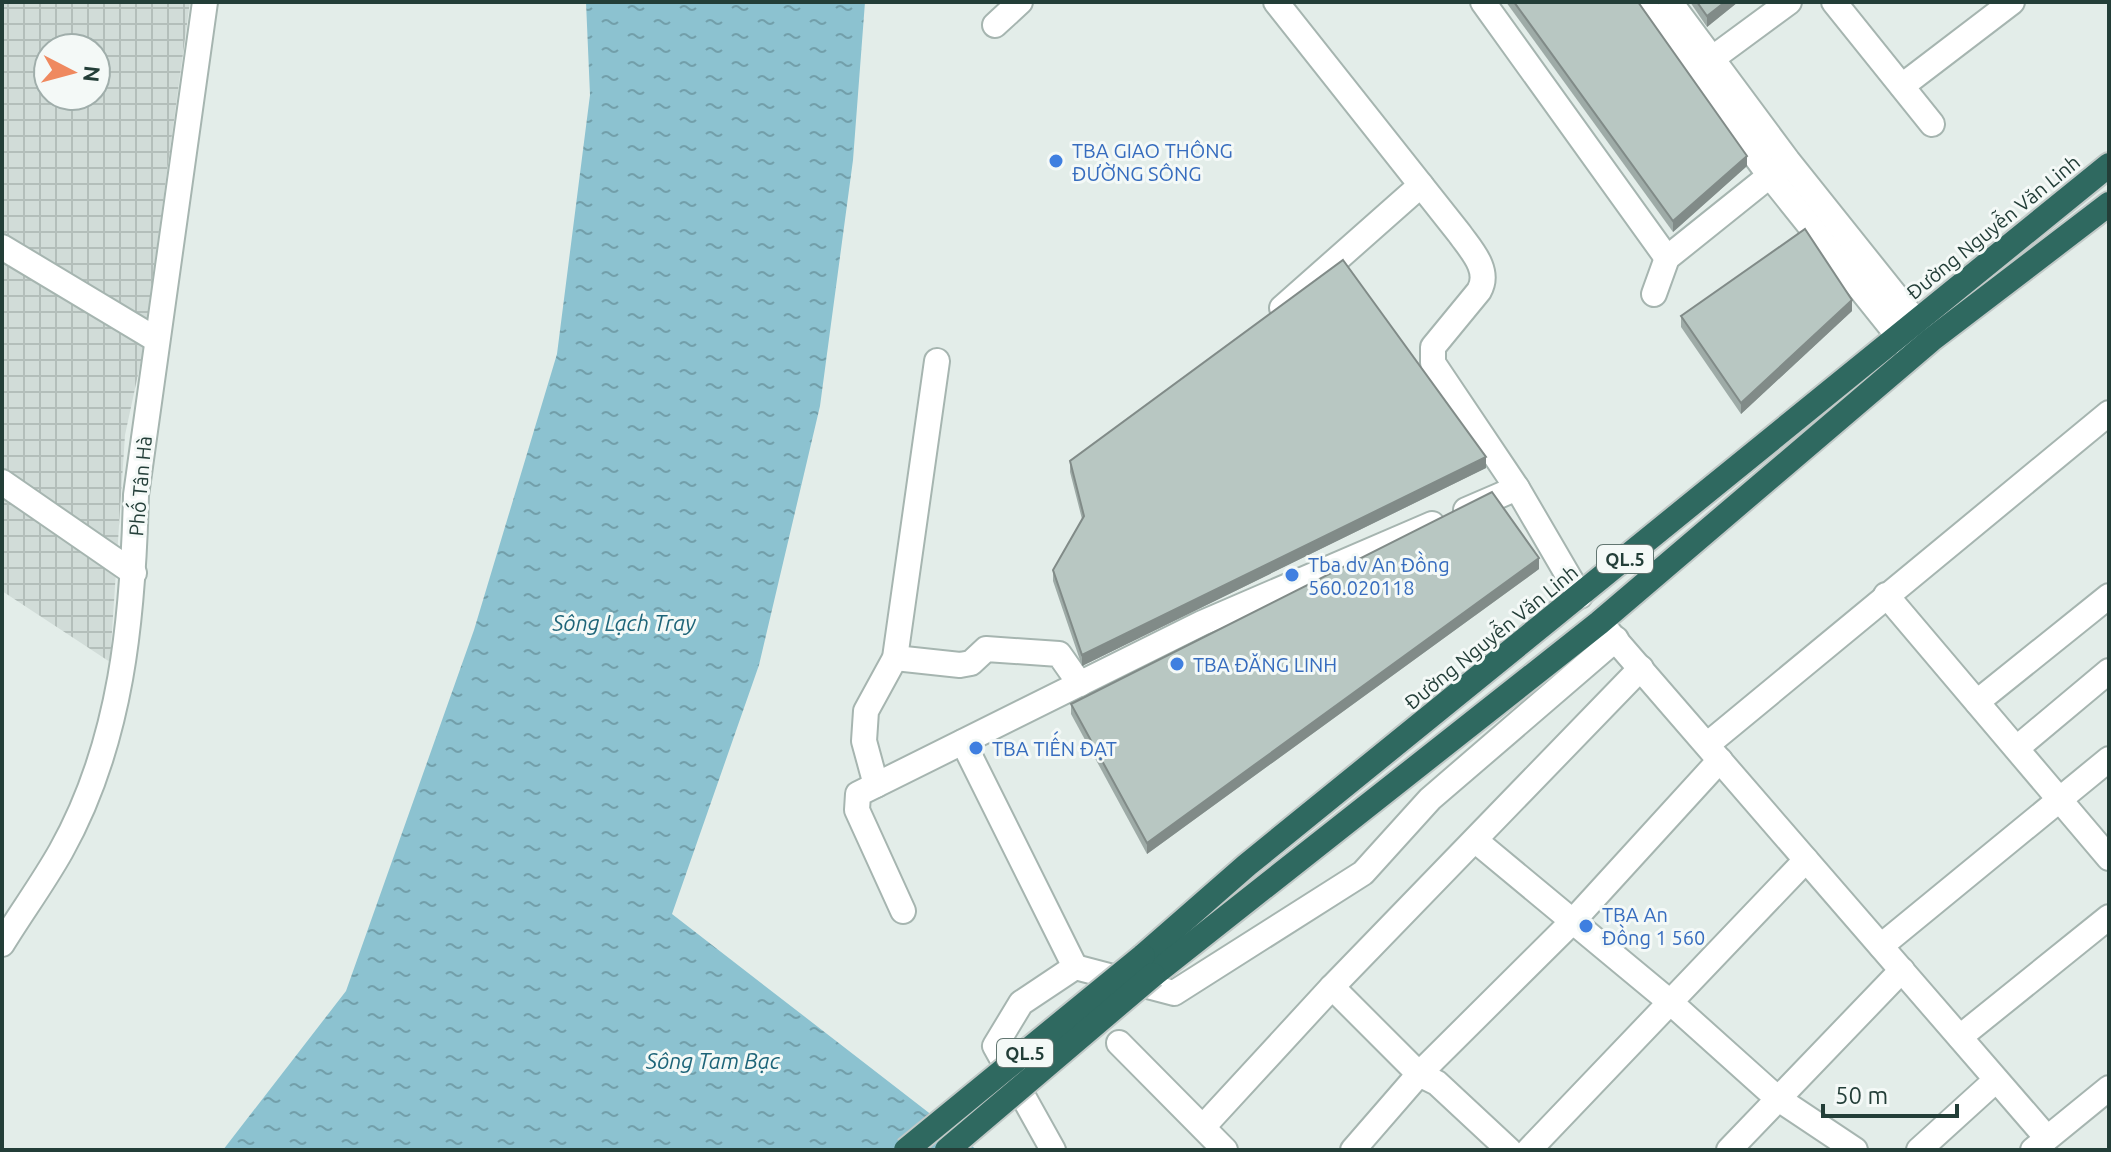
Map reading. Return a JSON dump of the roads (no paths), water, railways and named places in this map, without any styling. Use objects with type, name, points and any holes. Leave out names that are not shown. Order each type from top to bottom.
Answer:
[{"type":"highway","name":"Đường Nguyễn Văn Linh","points":[[947,1150],[1148,966],[1247,865],[2109,165]]},
{"type":"highway","name":"Đường Nguyễn Văn Linh","points":[[906,1150],[1148,966],[1607,631],[1922,348],[2106,213]]},
{"type":"street","name":"Phố Tân Hà","points":[[2,944],[61,851],[85,801],[125,663],[134,573],[136,495],[205,2]]},
{"type":"street","points":[[995,25],[1020,2]]},
{"type":"street","points":[[1276,2],[1476,256],[1483,274],[1479,291],[1433,347],[1433,363],[1517,488],[1580,596]]},
{"type":"street","points":[[1483,2],[1667,258]]},
{"type":"street","points":[[1642,2],[1702,66],[1922,348]]},
{"type":"street","points":[[1670,2],[1702,66]]},
{"type":"street","points":[[1702,66],[1789,2]]},
{"type":"street","points":[[1834,2],[1932,124]]},
{"type":"street","points":[[1902,86],[2012,2]]},
{"type":"street","points":[[1654,294],[1667,258],[1779,168]]},
{"type":"street","points":[[1265,323],[1421,185]]},
{"type":"street","points":[[2,247],[157,340]]},
{"type":"street","points":[[876,785],[864,741],[866,711],[895,658],[937,361]]},
{"type":"street","points":[[1353,1150],[1419,1074],[1572,922],[1714,752],[1886,595],[2108,416]]},
{"type":"street","points":[[2,482],[134,573]]},
{"type":"street","points":[[903,911],[857,810],[858,794],[1202,623],[1517,488]]},
{"type":"street","points":[[1886,595],[2109,858]]},
{"type":"street","points":[[1977,702],[2109,596]]},
{"type":"street","points":[[1053,1150],[995,1046],[1021,1003],[1075,967],[1174,993],[1363,873],[1430,799],[1607,631],[1960,1037],[1996,1080],[2040,1144],[2109,1088]]},
{"type":"street","points":[[895,658],[960,665],[971,663],[986,649],[1059,654],[1080,684]]},
{"type":"street","points":[[1203,1127],[1332,987],[1641,668]]},
{"type":"street","points":[[2017,748],[2109,671]]},
{"type":"street","points":[[963,742],[1075,967]]},
{"type":"street","points":[[1881,946],[2109,759]]},
{"type":"street","points":[[1476,841],[1670,1002],[1777,1098],[1855,1150]]},
{"type":"street","points":[[1529,1150],[1806,860]]},
{"type":"street","points":[[1960,1037],[2109,917]]},
{"type":"street","points":[[1729,1150],[1902,970]]},
{"type":"street","points":[[1332,987],[1419,1074],[1437,1083],[1509,1150]]},
{"type":"street","points":[[1119,1043],[1225,1150]]},
{"type":"street","points":[[1919,1150],[1996,1080]]},
{"type":"water","name":"Sông Lạch Tray","points":[[586,2],[865,2],[853,160],[820,406],[759,665],[672,914],[977,1150],[223,1150],[346,991],[474,630],[557,354],[590,95]]},
{"type":"place","name":"TBA GIAO THÔNG ĐƯỜNG SÔNG","points":[[1056,161]]},
{"type":"place","name":"Tba dv An Đồng 560.020118","points":[[1292,575]]},
{"type":"place","name":"TBA ĐĂNG LINH","points":[[1177,664]]},
{"type":"place","name":"TBA TIẾN ĐẠT","points":[[976,748]]},
{"type":"place","name":"TBA An Đồng 1 560","points":[[1586,926]]},
{"type":"water label","name":"Sông Tam Bạc","points":[[713,1060]]}]
